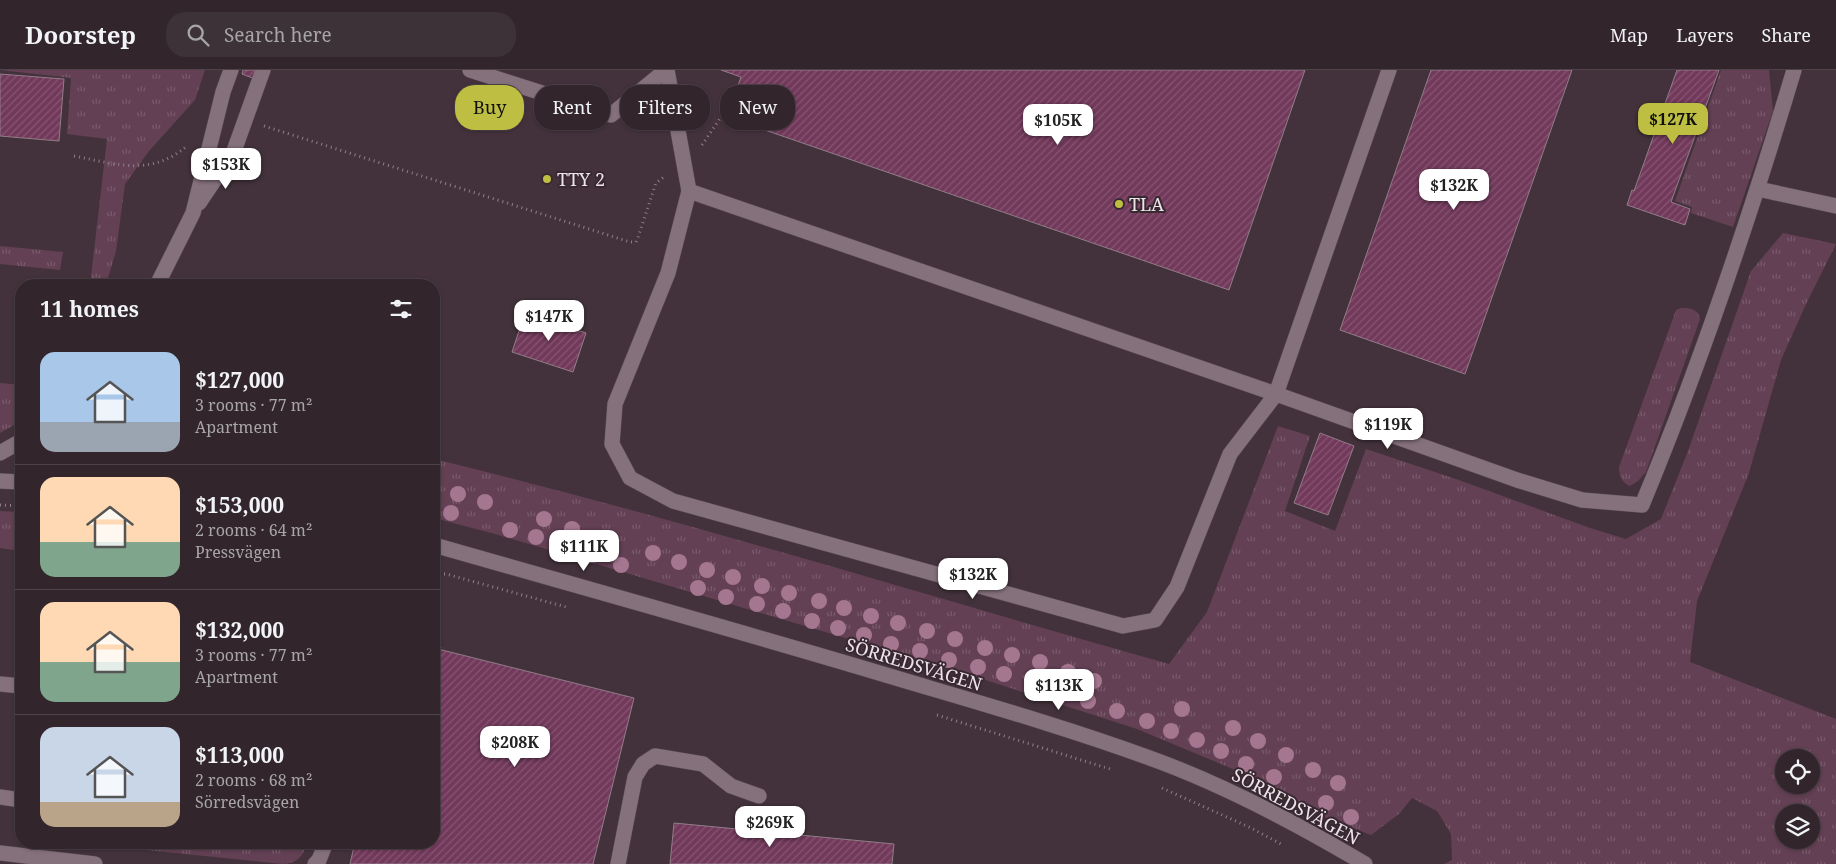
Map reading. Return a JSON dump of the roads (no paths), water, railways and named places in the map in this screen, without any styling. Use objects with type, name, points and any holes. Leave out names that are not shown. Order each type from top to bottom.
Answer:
[{"type":"street","points":[[193,213],[223,92],[231,70]]},
{"type":"street","points":[[159,279],[193,213],[234,151],[263,70]]},
{"type":"street","points":[[470,70],[611,115],[667,70],[689,191],[668,274],[615,404],[612,444],[630,478],[673,501],[1123,626],[1155,620],[1177,587],[1230,454],[1276,394],[1389,70]]},
{"type":"street","points":[[689,191],[1276,394],[1517,480],[1582,500],[1642,505],[1670,439],[1758,189],[1794,70]]},
{"type":"street","points":[[1758,189],[1836,206]]},
{"type":"street","points":[[0,453],[15,444]]},
{"type":"street","points":[[0,481],[15,482]]},
{"type":"street","name":"SÖRREDSVÄGEN","points":[[440,547],[820,655],[1053,725],[1149,757],[1234,794],[1365,864]]},
{"type":"street","points":[[0,684],[15,685]]},
{"type":"street","points":[[618,864],[635,777],[643,764],[655,756],[703,764],[731,786],[759,796]]},
{"type":"street","points":[[0,797],[15,799]]},
{"type":"street","points":[[315,864],[319,860],[323,849]]},
{"type":"street","points":[[0,854],[95,864]]},
{"type":"place","name":"TTY 2","points":[[547,179]]},
{"type":"place","name":"TLA","points":[[1119,204]]}]
